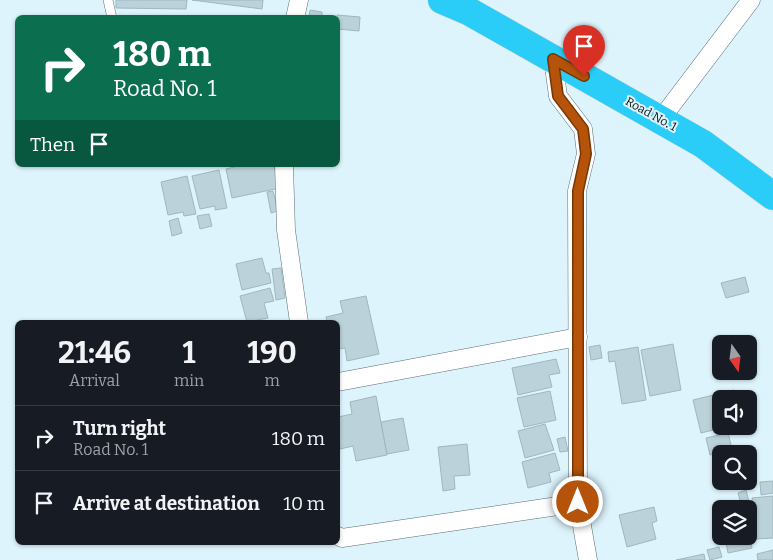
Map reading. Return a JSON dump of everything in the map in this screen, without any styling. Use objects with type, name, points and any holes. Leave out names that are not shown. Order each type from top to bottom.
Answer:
[{"type":"highway","name":"Road No. 1","points":[[448,1],[703,144],[773,196]]},
{"type":"street","points":[[296,15],[299,0]]},
{"type":"street","points":[[661,120],[751,0]]},
{"type":"street","points":[[553,59],[558,96],[583,129],[586,154],[578,191],[578,502],[588,560]]},
{"type":"street","points":[[284,167],[286,230],[299,320]]},
{"type":"street","points":[[340,382],[578,337]]},
{"type":"street","points":[[340,537],[578,502]]},
{"type":"lane","points":[[108,0],[111,15]]},
{"type":"building","points":[[116,0],[187,0],[186,9],[116,8]]},
{"type":"building","points":[[192,0],[263,0],[262,9]]},
{"type":"building","points":[[310,10],[322,12],[322,15],[309,15]]},
{"type":"building","points":[[340,15],[360,17],[359,31],[340,29]]},
{"type":"building","points":[[234,167],[275,167],[280,188],[232,198],[226,169]]},
{"type":"building","points":[[219,170],[227,208],[215,210],[215,206],[200,209],[192,176]]},
{"type":"building","points":[[187,176],[196,214],[184,216],[183,212],[168,215],[161,182]]},
{"type":"building","points":[[273,191],[278,211],[271,213],[267,192]]},
{"type":"building","points":[[209,214],[212,226],[200,229],[197,216]]},
{"type":"building","points":[[178,218],[182,233],[172,236],[169,221]]},
{"type":"building","points":[[262,258],[266,273],[269,273],[271,283],[242,290],[236,264]]},
{"type":"building","points":[[281,268],[285,298],[276,300],[272,269]]},
{"type":"building","points":[[745,277],[749,292],[726,298],[721,283]]},
{"type":"building","points":[[270,288],[274,301],[264,303],[268,318],[246,320],[240,296]]},
{"type":"building","points":[[366,296],[379,354],[347,361],[345,348],[340,349],[340,320],[327,320],[326,317],[343,313],[340,301]]},
{"type":"building","points":[[673,344],[681,390],[650,396],[641,350]]},
{"type":"building","points":[[600,345],[602,358],[591,360],[589,347]]},
{"type":"building","points":[[638,347],[646,400],[622,404],[615,361],[609,362],[608,352]]},
{"type":"building","points":[[556,359],[560,373],[549,375],[552,387],[518,395],[512,368]]},
{"type":"building","points":[[550,391],[556,420],[524,427],[517,398]]},
{"type":"building","points":[[712,395],[712,430],[701,433],[693,400]]},
{"type":"building","points":[[376,396],[387,455],[356,461],[353,446],[340,449],[340,417],[352,414],[350,402]]},
{"type":"building","points":[[403,418],[409,450],[387,454],[381,422]]},
{"type":"building","points":[[545,424],[554,450],[525,458],[518,431]]},
{"type":"building","points":[[728,435],[731,445],[712,445],[712,454],[710,455],[706,438]]},
{"type":"building","points":[[565,437],[568,451],[560,452],[557,439]]},
{"type":"building","points":[[467,444],[470,475],[454,476],[455,489],[443,491],[438,447]]},
{"type":"building","points":[[555,453],[560,470],[549,473],[551,482],[528,488],[522,462]]},
{"type":"building","points":[[773,481],[773,493],[761,495],[760,482]]},
{"type":"building","points":[[746,490],[748,500],[740,500],[738,493]]},
{"type":"building","points":[[773,496],[773,538],[757,539],[757,500],[752,500],[752,498]]},
{"type":"building","points":[[654,507],[657,521],[652,523],[656,539],[627,547],[619,515]]},
{"type":"building","points":[[726,545],[751,545],[752,548],[728,553]]},
{"type":"building","points":[[719,547],[722,557],[710,560],[707,550]]},
{"type":"building","points":[[773,550],[773,560],[758,560],[757,554]]},
{"type":"building","points":[[704,554],[705,560],[676,560]]},
{"type":"route","points":[[578,502],[578,191],[586,154],[583,129],[558,96],[553,59],[584,76]]}]
